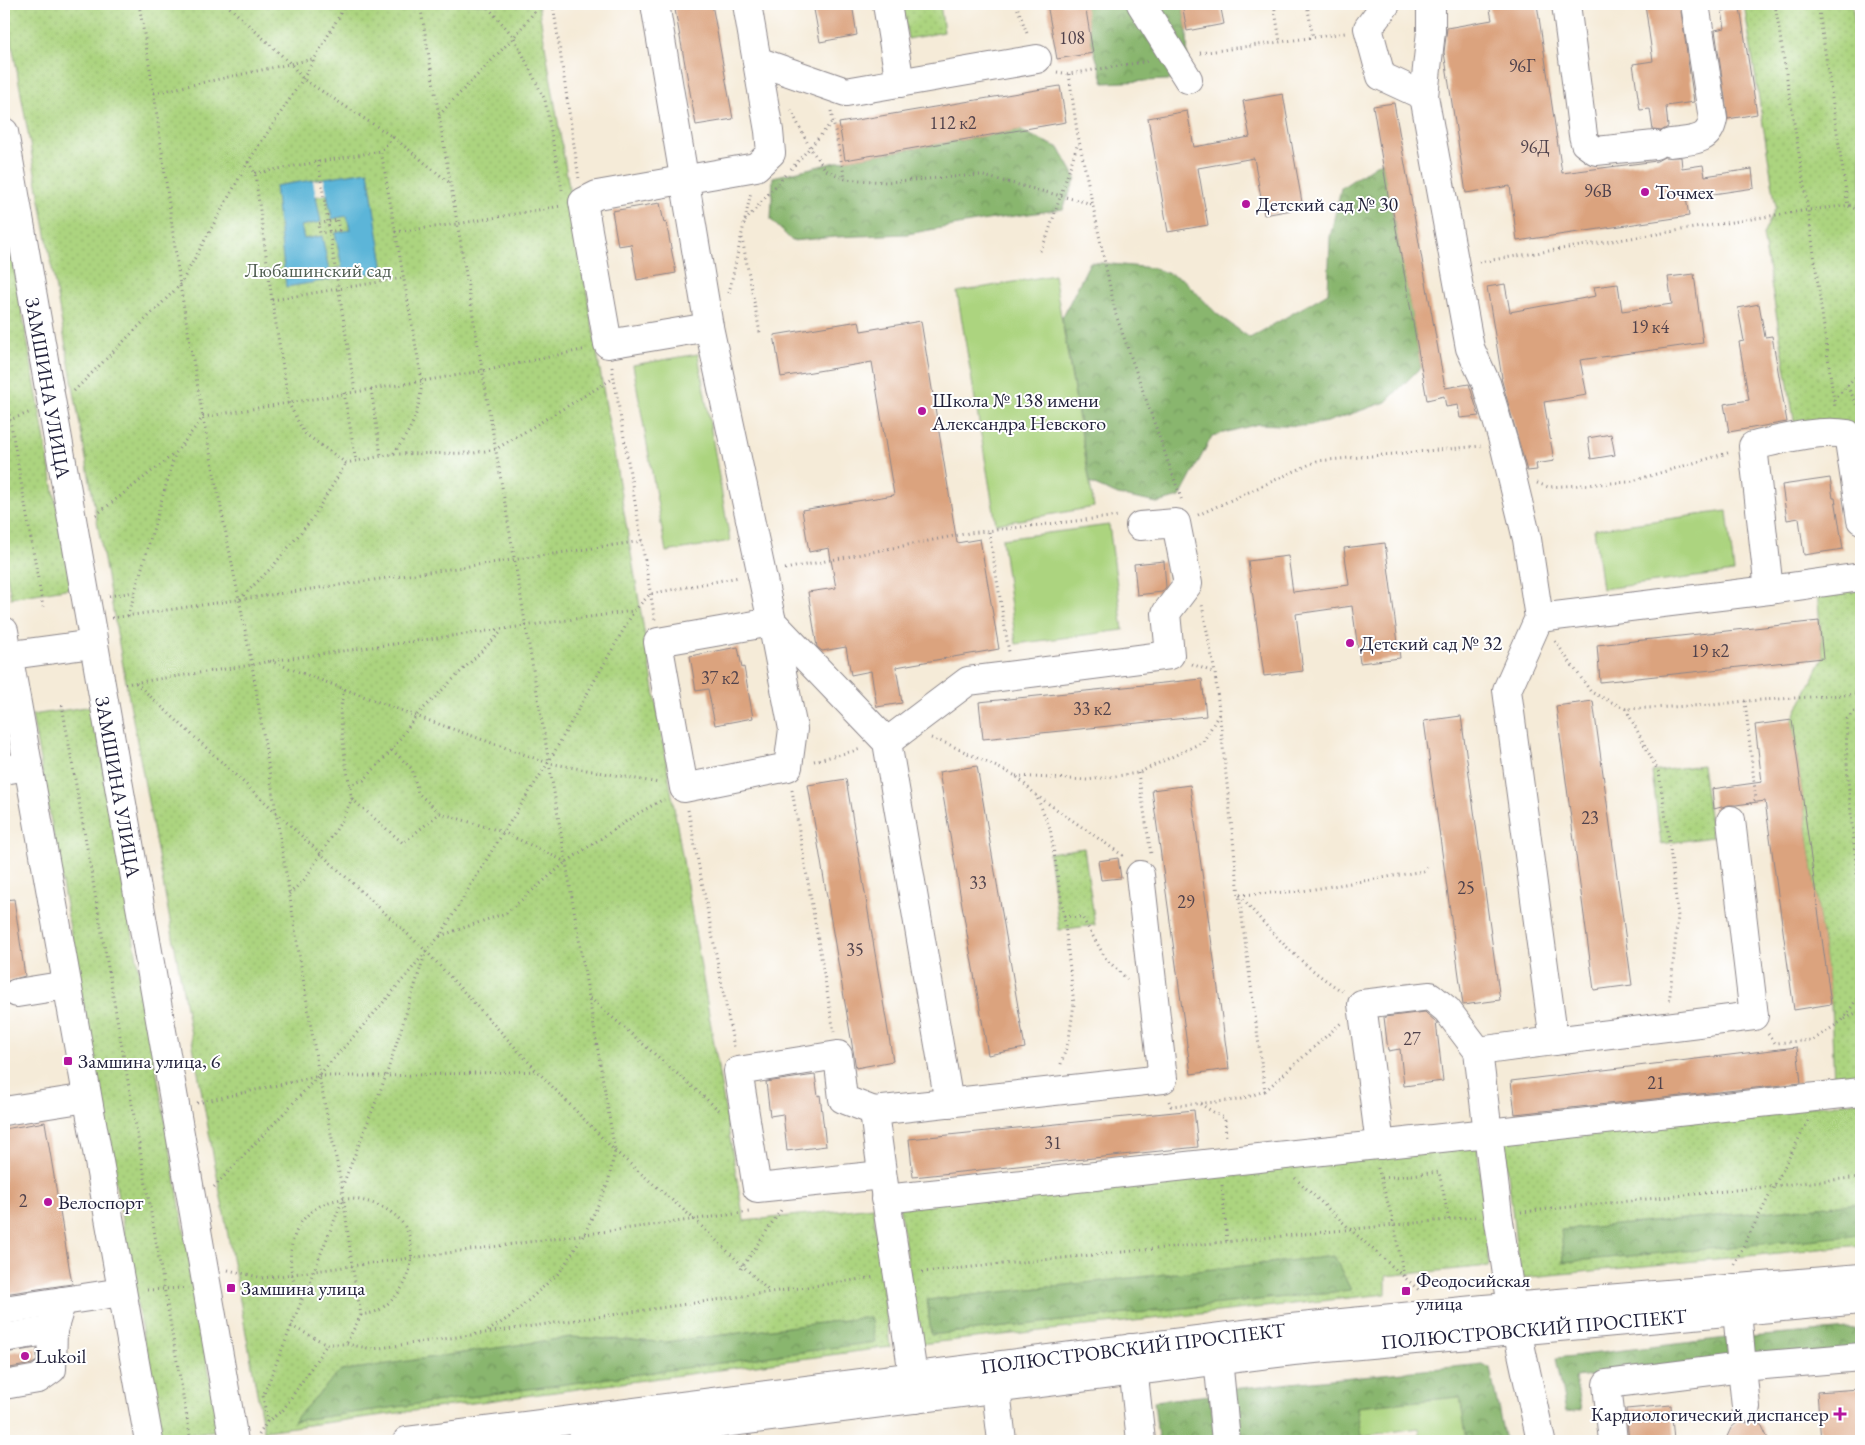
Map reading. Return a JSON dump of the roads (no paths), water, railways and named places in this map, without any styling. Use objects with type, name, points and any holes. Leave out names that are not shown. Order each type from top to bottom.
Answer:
[{"type":"street","points":[[654,4],[709,327],[762,573],[772,622],[793,729],[788,767],[684,788],[658,642],[772,622]]},
{"type":"street","points":[[709,327],[608,344],[574,204],[597,195],[684,178],[756,167],[771,153],[769,131],[747,4]]},
{"type":"street","points":[[887,4],[900,83]]},
{"type":"street","points":[[1141,4],[1188,79]]},
{"type":"street","points":[[1386,4],[1368,28],[1381,76],[1424,96]]},
{"type":"street","points":[[1431,4],[1431,31],[1424,96],[1470,348],[1486,383],[1504,444],[1527,539],[1539,618],[1508,690],[1554,1041]]},
{"type":"street","points":[[1566,4],[1583,135],[1586,143],[1596,151],[1662,144],[1706,136],[1712,126],[1713,119],[1695,4]]},
{"type":"street","points":[[757,61],[846,92],[1037,59]]},
{"type":"street","name":"ЗАМШИНА УЛИЦА","points":[[4,132],[92,644],[214,1277],[247,1438]]},
{"type":"street","points":[[1769,590],[1752,446],[1789,437],[1838,432],[1848,434],[1861,520]]},
{"type":"street","points":[[896,735],[968,681],[1170,656],[1166,613],[1188,584],[1176,523],[1140,526]]},
{"type":"street","points":[[1539,618],[1861,577]]},
{"type":"street","points":[[772,622],[896,735],[949,1103]]},
{"type":"street","points":[[92,644],[5,647],[16,768],[67,985],[149,1441]]},
{"type":"street","points":[[1478,1051],[1754,1016],[1731,820]]},
{"type":"street","points":[[1140,875],[1163,1079],[874,1111],[843,1099],[838,1055],[738,1071],[757,1188],[883,1187],[1224,1162],[1861,1092]]},
{"type":"street","points":[[17,993],[67,985]]},
{"type":"street","points":[[1375,1145],[1362,1004],[1430,996],[1447,1010],[1478,1051],[1498,1215],[1515,1319],[1541,1441]]},
{"type":"street","points":[[4,1111],[87,1098]]},
{"type":"street","points":[[874,1111],[883,1187],[914,1387]]},
{"type":"street","name":"ПОЛЮСТРОВСКИЙ ПРОСПЕКТ","points":[[407,1441],[614,1431],[914,1387],[1132,1359],[1217,1349],[1294,1350],[1735,1290],[1861,1278]]},
{"type":"street","points":[[1735,1290],[1746,1407]]},
{"type":"street","name":"ПОЛЮСТРОВСКИЙ ПРОСПЕКТ","points":[[1735,1290],[1861,1300]]},
{"type":"street","points":[[4,1310],[122,1292]]},
{"type":"street","points":[[4,1385],[38,1379],[52,1369],[53,1330],[62,1301]]},
{"type":"street","points":[[4,1338],[53,1330]]},
{"type":"street","points":[[1217,1349],[1226,1441]]},
{"type":"street","points":[[1613,1441],[1607,1384],[1742,1368],[1861,1357]]},
{"type":"street","points":[[1132,1359],[1141,1441]]},
{"type":"street","points":[[994,1377],[1002,1441]]},
{"type":"street","name":"ПОЛЮСТРОВСКИЙ ПРОСПЕКТ","points":[[582,1441],[614,1431]]},
{"type":"water","points":[[368,171],[384,271],[286,287],[275,186]],"holes":[[[327,194],[332,219],[347,216],[350,230],[335,233],[342,267],[329,270],[322,236],[304,239],[301,226],[321,222],[316,196]]]},
{"type":"place","name":"Точмех","points":[[1645,192]]},
{"type":"place","name":"Детский сад № 30","points":[[1246,204]]},
{"type":"place","name":"Школа № 138 имени Александра Невского","points":[[922,411]]},
{"type":"place","name":"Детский сад № 32","points":[[1350,643]]},
{"type":"place","name":"Замшина улица, 6","points":[[68,1061]]},
{"type":"place","name":"Велоспорт","points":[[48,1202]]},
{"type":"place","name":"Замшина улица","points":[[231,1288]]},
{"type":"place","name":"Феодосийская улица","points":[[1406,1291]]},
{"type":"place","name":"Lukoil","points":[[25,1356]]},
{"type":"place","name":"Кардиологический диспансер","points":[[1840,1414]]},
{"type":"park label","name":"Любашинский сад","points":[[318,270]]}]
